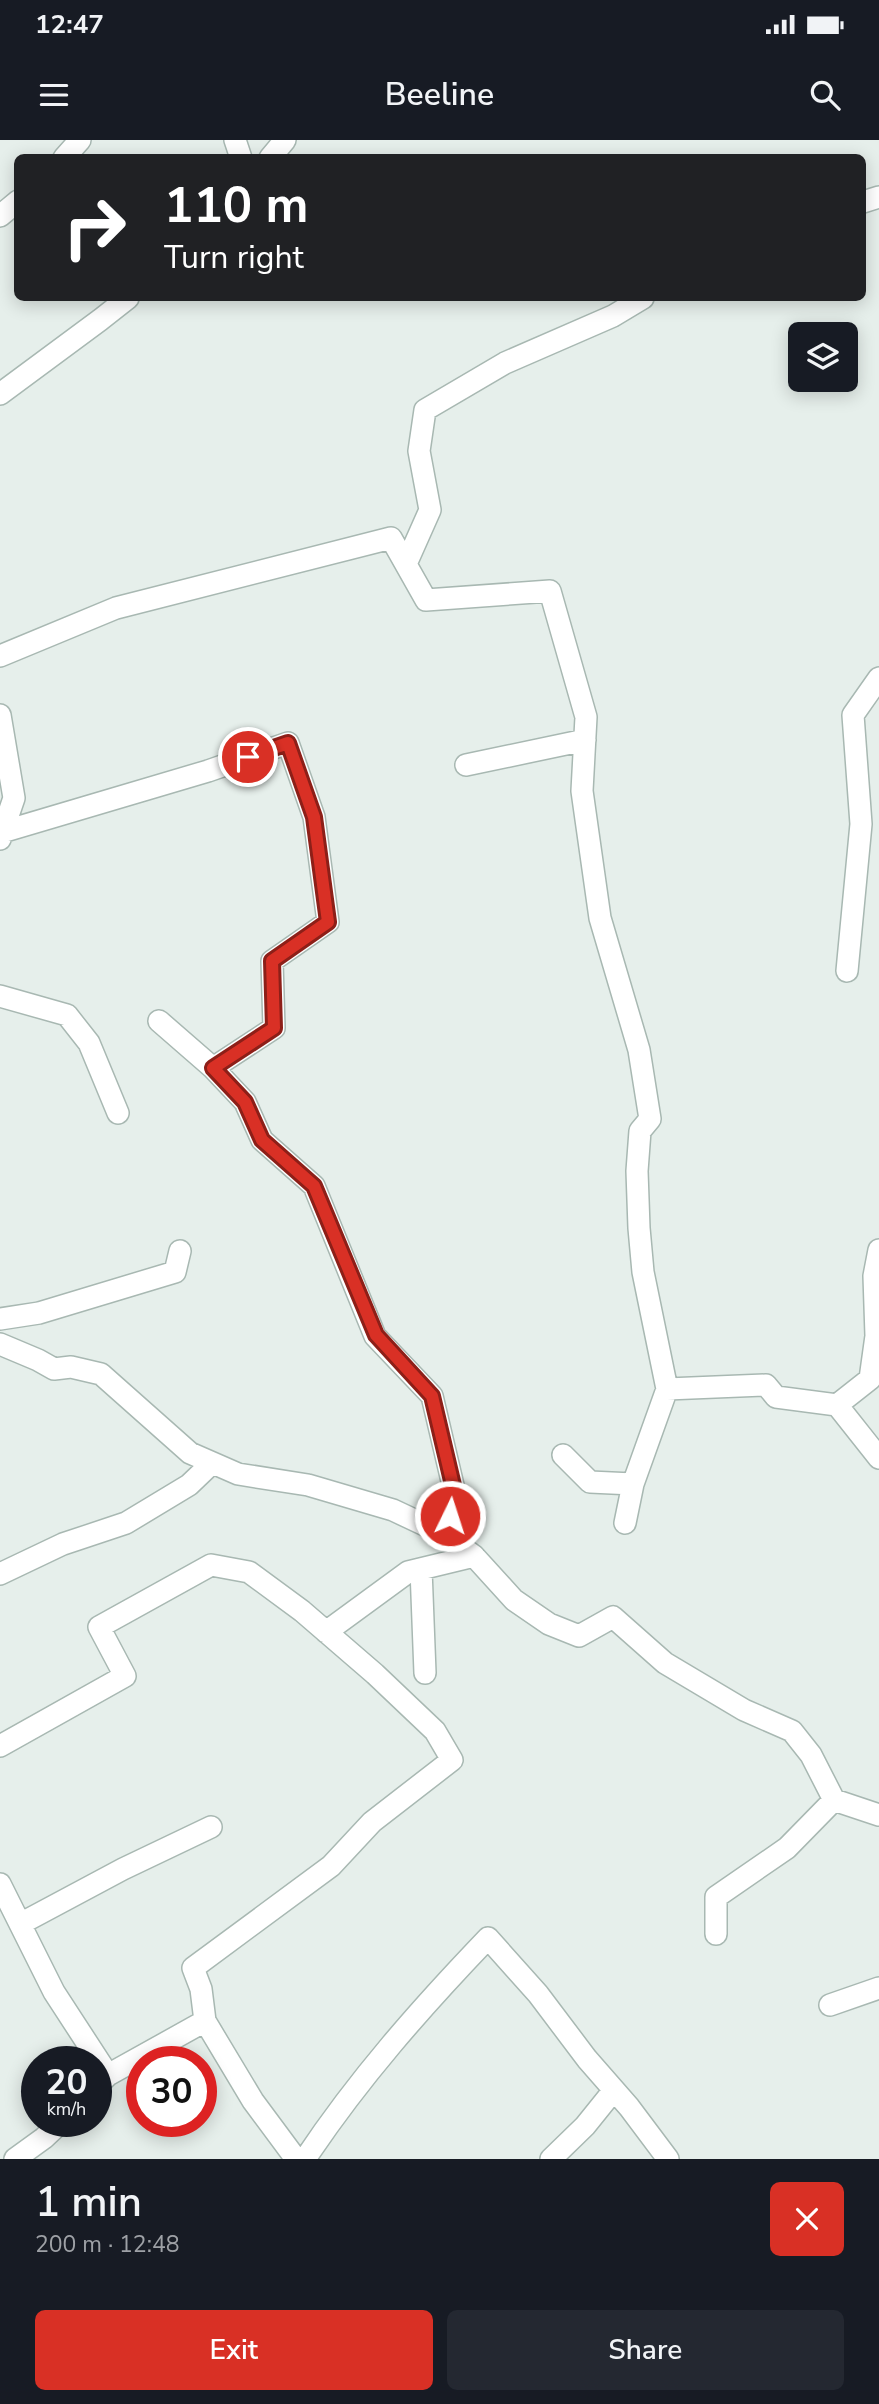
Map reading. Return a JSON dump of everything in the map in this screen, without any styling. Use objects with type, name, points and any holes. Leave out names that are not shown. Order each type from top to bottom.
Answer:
[{"type":"street","points":[[68,154],[80,140]]},
{"type":"street","points":[[273,154],[285,140]]},
{"type":"street","points":[[0,216],[14,204]]},
{"type":"street","points":[[0,394],[124,301]]},
{"type":"street","points":[[406,565],[430,510],[419,451],[425,410],[505,363],[613,316],[638,301]]},
{"type":"street","points":[[0,656],[116,608],[391,538],[426,600],[550,591],[586,718],[582,790],[600,918],[639,1050],[650,1119],[640,1131],[636,1171],[639,1228],[643,1272],[667,1389],[633,1484],[625,1523]]},
{"type":"street","points":[[847,971],[870,826],[853,715],[879,678]]},
{"type":"street","points":[[1,727],[14,798],[1,836]]},
{"type":"street","points":[[466,765],[584,740]]},
{"type":"street","points":[[1,836],[288,743],[314,817],[328,922],[272,961],[274,1028],[213,1068]]},
{"type":"street","points":[[0,996],[67,1015],[89,1043],[118,1113]]},
{"type":"street","points":[[159,1021],[213,1068],[245,1102],[262,1140],[314,1186],[376,1335],[432,1396],[456,1498],[444,1534]]},
{"type":"street","points":[[837,1405],[870,1379],[876,1336],[874,1276],[879,1250]]},
{"type":"street","points":[[0,1319],[39,1314],[175,1272],[180,1251]]},
{"type":"street","points":[[0,1344],[54,1370],[71,1367],[101,1374],[190,1453],[212,1463],[238,1474],[308,1485],[393,1510],[444,1534],[474,1556],[514,1600],[549,1624],[579,1636],[613,1617],[665,1663],[744,1710],[792,1731],[811,1755],[834,1800],[879,1815]]},
{"type":"street","points":[[667,1389],[766,1385],[775,1397],[837,1405],[879,1458]]},
{"type":"street","points":[[563,1455],[590,1482],[633,1484]]},
{"type":"street","points":[[0,1574],[63,1544],[126,1523],[188,1485],[212,1463]]},
{"type":"street","points":[[326,1632],[408,1572],[474,1556]]},
{"type":"street","points":[[0,1746],[125,1676],[99,1627],[211,1565],[249,1572],[376,1674],[435,1731],[452,1760],[372,1822],[331,1866],[193,1968],[201,1989],[205,2021],[253,2101],[296,2159]]},
{"type":"street","points":[[421,1569],[425,1673]]},
{"type":"street","points":[[716,1934],[716,1897],[787,1848],[834,1800]]},
{"type":"street","points":[[20,1924],[122,1869],[211,1828]]},
{"type":"street","points":[[1,1888],[83,2046]]},
{"type":"street","points":[[305,2159],[337,2110],[416,2013],[488,1937],[538,1994],[668,2159]]},
{"type":"street","points":[[830,2005],[879,1988]]},
{"type":"street","points":[[112,2075],[205,2021]]},
{"type":"street","points":[[551,2159],[585,2126],[614,2090]]},
{"type":"street","points":[[15,2159],[45,2137]]},
{"type":"route","points":[[248,757],[288,743],[314,817],[328,922],[272,961],[274,1028],[213,1068],[245,1102],[262,1140],[314,1186],[376,1335],[432,1396],[456,1498],[450,1516]]}]
